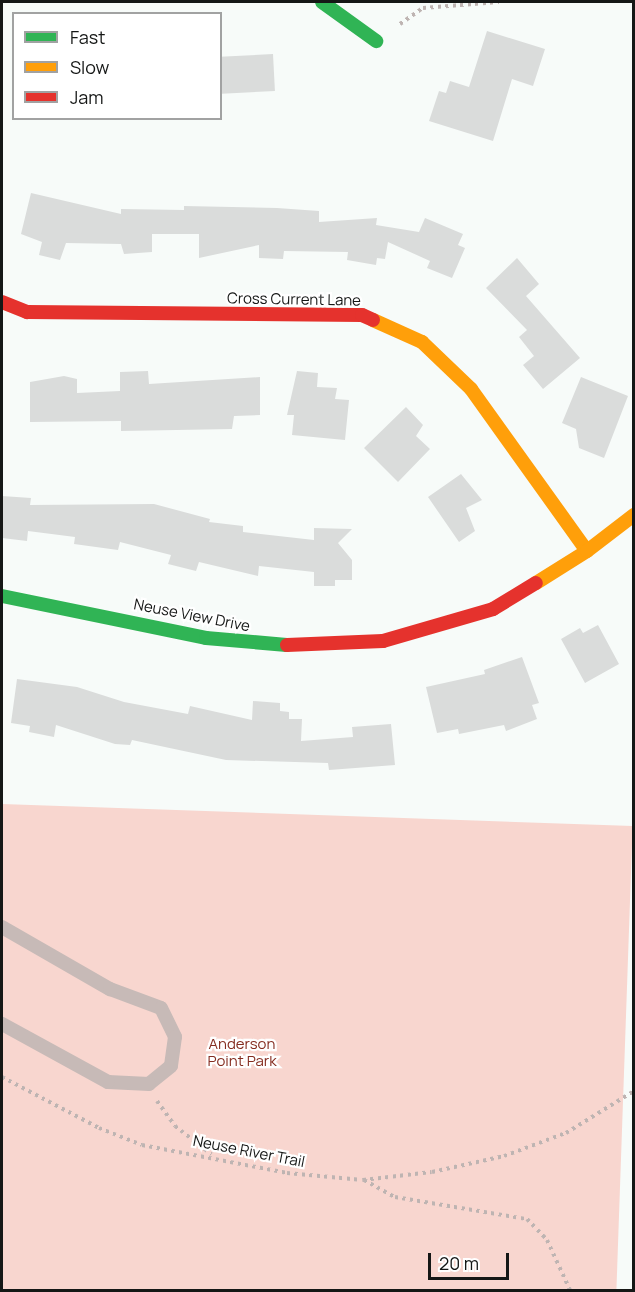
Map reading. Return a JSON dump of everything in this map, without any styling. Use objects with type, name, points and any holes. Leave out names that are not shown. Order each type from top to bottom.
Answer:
[{"type":"street","points":[[322,2],[376,41]]},
{"type":"street","name":"Cross Current Lane","points":[[2,302],[27,312],[362,315],[422,342],[471,389],[587,551]]},
{"type":"street","name":"Neuse View Drive","points":[[2,596],[75,608],[206,638],[261,645],[330,646],[414,634],[494,609],[587,551],[633,515]]},
{"type":"lane","points":[[2,927],[110,989],[161,1008],[175,1037],[171,1066],[149,1084],[108,1082],[2,1023]]},
{"type":"path","points":[[376,41],[423,8],[499,2]]},
{"type":"path","name":"Neuse River Trail","points":[[2,1077],[99,1128],[142,1145],[213,1156],[287,1173],[363,1180],[432,1172],[504,1156],[566,1132],[633,1091]]},
{"type":"path","points":[[149,1084],[160,1107],[175,1126],[213,1156]]},
{"type":"path","points":[[363,1180],[395,1197],[527,1219],[547,1240],[570,1290]]},
{"type":"green space","name":"Anderson Point Park","points":[[2,804],[633,826],[616,1290],[2,1290]]},
{"type":"building","points":[[487,31],[545,49],[533,86],[512,79],[493,141],[429,121],[439,91],[446,93],[450,81],[469,87]]},
{"type":"building","points":[[273,54],[275,91],[222,94],[222,57]]},
{"type":"building","points":[[31,193],[121,214],[121,209],[184,210],[184,206],[277,208],[319,211],[319,222],[377,218],[376,225],[419,232],[425,218],[463,234],[458,245],[465,248],[452,278],[427,268],[430,261],[388,242],[385,259],[377,258],[376,265],[347,260],[348,252],[284,251],[283,259],[259,258],[259,245],[199,258],[199,234],[152,234],[152,252],[124,254],[121,244],[66,243],[60,260],[39,255],[42,242],[21,234]]},
{"type":"building","points":[[517,258],[539,284],[526,296],[580,358],[543,389],[523,365],[534,356],[519,337],[527,330],[486,288]]},
{"type":"building","points":[[148,371],[149,384],[260,377],[260,415],[234,416],[232,429],[121,431],[121,421],[30,422],[30,382],[64,376],[77,379],[77,393],[120,391],[120,372]]},
{"type":"building","points":[[297,371],[318,373],[317,387],[337,388],[335,399],[349,400],[345,440],[292,435],[294,415],[287,415]]},
{"type":"building","points":[[581,377],[628,396],[604,458],[579,448],[576,429],[562,423]]},
{"type":"building","points":[[406,407],[423,425],[416,436],[430,449],[398,482],[364,448]]},
{"type":"building","points":[[461,474],[482,500],[466,508],[475,531],[459,542],[428,497]]},
{"type":"building","points":[[2,496],[31,498],[30,505],[154,504],[210,519],[209,522],[243,526],[243,532],[314,540],[314,528],[352,529],[338,543],[352,560],[352,580],[335,580],[335,586],[314,586],[314,572],[259,566],[258,576],[199,562],[196,571],[168,564],[171,555],[120,542],[118,550],[74,544],[75,537],[28,531],[27,541],[2,538]]},
{"type":"building","points":[[598,625],[619,664],[585,683],[561,639],[580,628],[583,633]]},
{"type":"building","points":[[522,657],[539,703],[532,705],[537,719],[506,731],[504,725],[459,734],[458,729],[437,733],[426,687],[485,674],[484,670]]},
{"type":"building","points":[[17,679],[77,687],[124,702],[188,714],[190,706],[252,720],[253,701],[280,703],[280,711],[289,712],[289,719],[302,719],[301,741],[353,737],[352,727],[391,724],[395,765],[329,770],[328,763],[226,760],[132,740],[130,745],[115,744],[56,725],[54,737],[29,732],[30,726],[11,723]]},
{"type":"traffic: fast","points":[[322,2],[376,41]]},
{"type":"traffic: fast","points":[[2,596],[206,638],[287,645]]},
{"type":"traffic: slow","points":[[373,320],[422,342],[471,389],[587,551]]},
{"type":"traffic: slow","points":[[536,583],[587,551],[634,515]]},
{"type":"traffic: jam","points":[[2,302],[27,312],[362,315],[373,320]]},
{"type":"traffic: jam","points":[[287,645],[383,641],[493,609],[536,583]]}]
